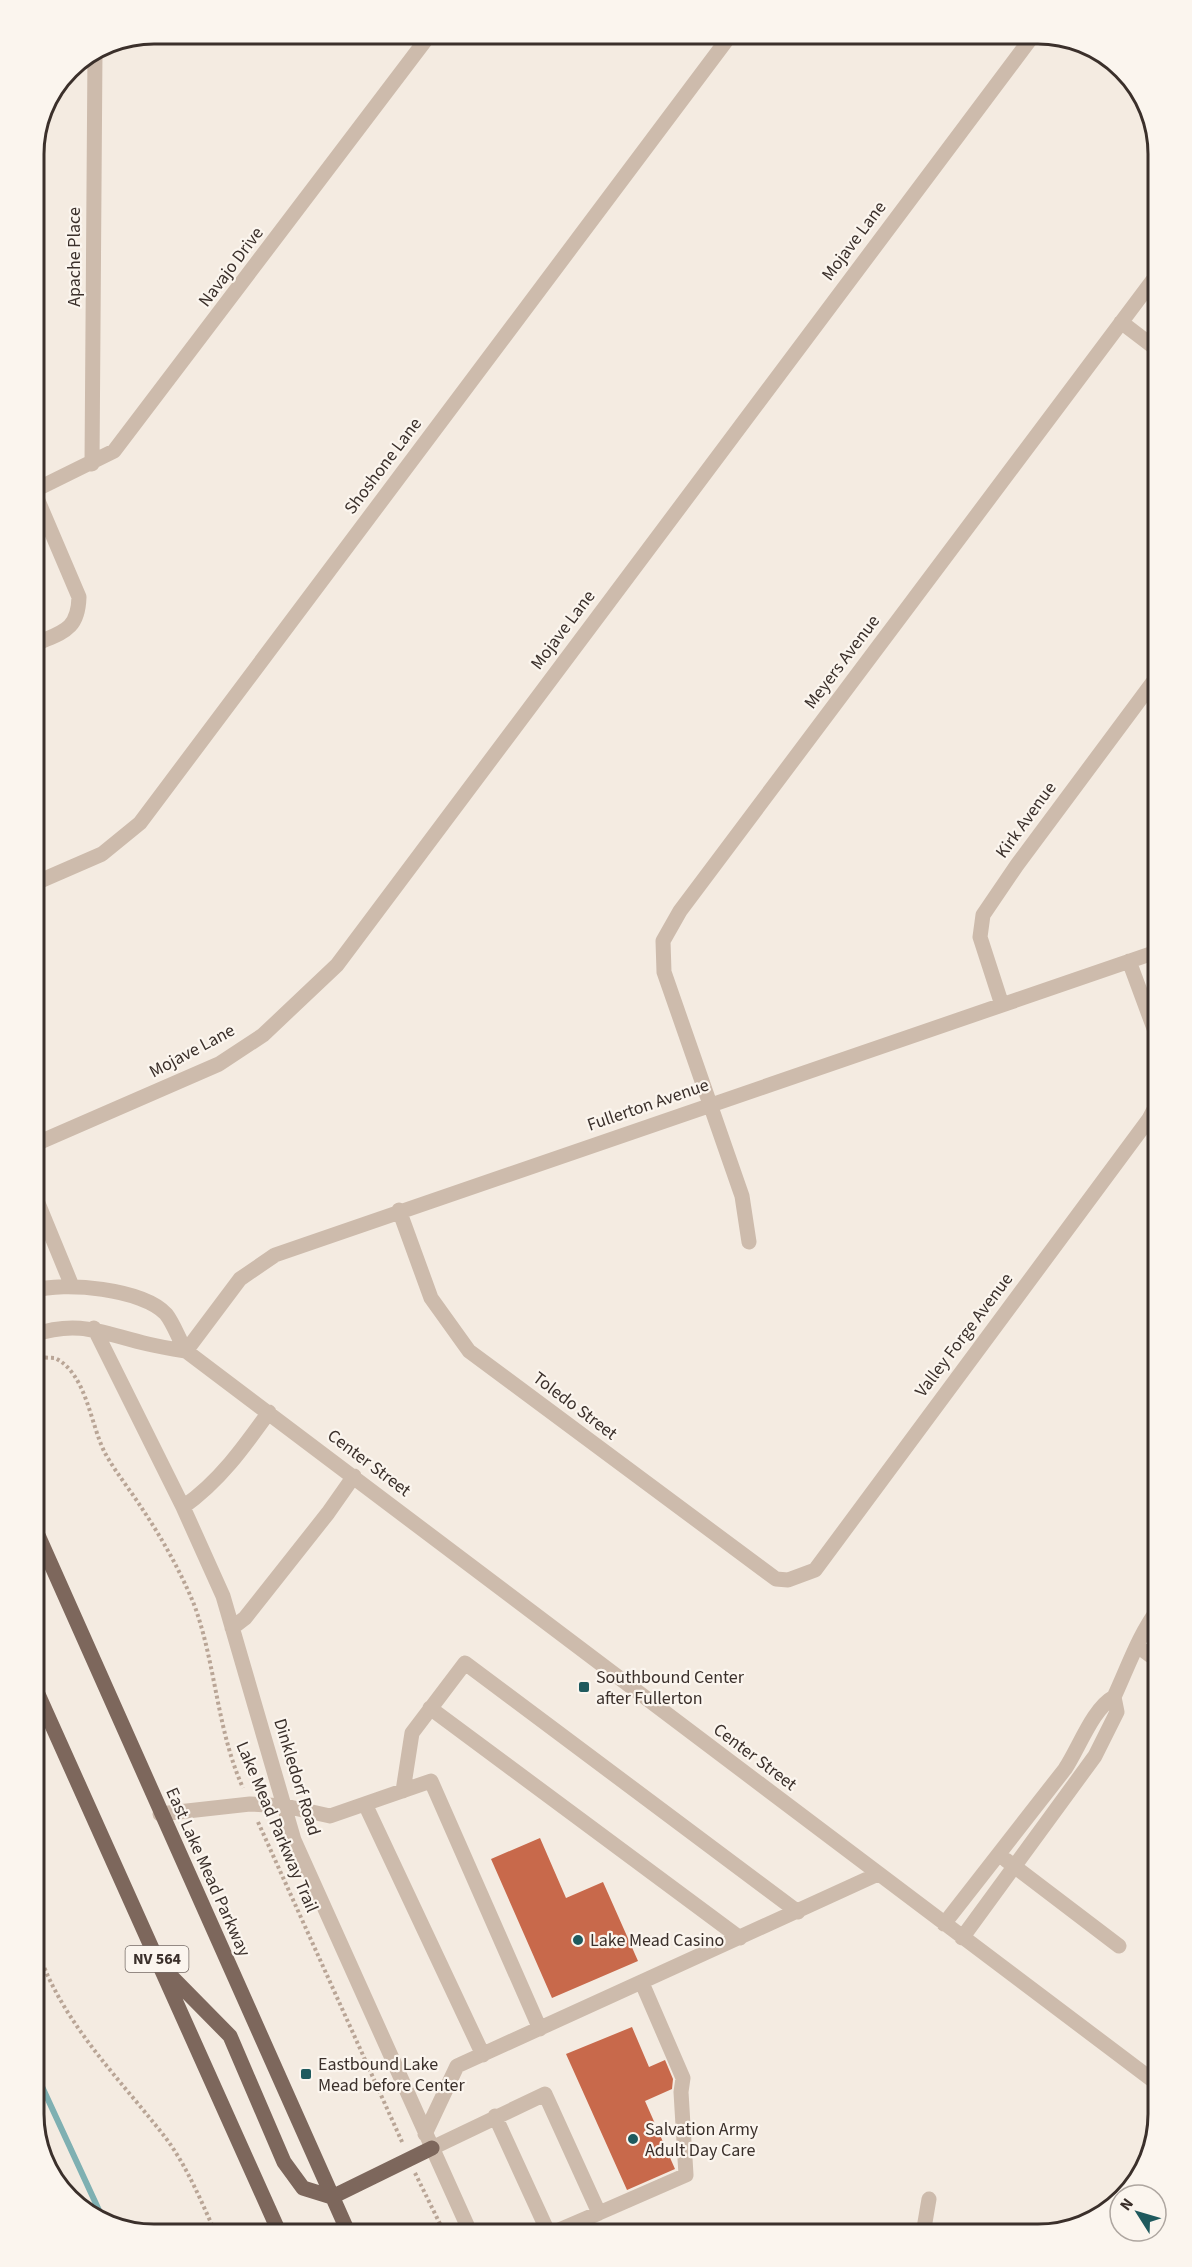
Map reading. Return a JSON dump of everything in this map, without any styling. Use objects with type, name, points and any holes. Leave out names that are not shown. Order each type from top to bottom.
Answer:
[{"type":"main road","name":"East Lake Mead Parkway","points":[[44,1549],[344,2223]]},
{"type":"main road","name":"NV 564","points":[[44,1708],[275,2223]]},
{"type":"main road","points":[[159,1965],[230,2036],[284,2162],[303,2188],[332,2197],[409,2159],[429,2141]]},
{"type":"street","name":"Navajo Drive","points":[[44,485],[92,464],[114,451],[138,424],[423,44]]},
{"type":"street","name":"Shoshone Lane","points":[[44,879],[102,854],[140,823],[724,44]]},
{"type":"street","name":"Mojave Lane","points":[[44,1140],[219,1064],[263,1035],[337,965],[1027,44]]},
{"type":"street","name":"Apache Place","points":[[92,464],[95,61]]},
{"type":"street","name":"Meyers Avenue","points":[[749,1242],[742,1196],[664,972],[663,941],[680,910],[1148,286]]},
{"type":"street","points":[[1121,322],[1148,343]]},
{"type":"street","points":[[44,516],[79,597],[79,615],[72,627],[44,640]]},
{"type":"street","name":"Kirk Avenue","points":[[1002,1005],[980,937],[983,915],[1017,865],[1148,689]]},
{"type":"street","name":"Fullerton Avenue","points":[[186,1351],[240,1279],[275,1255],[399,1210],[1148,955]]},
{"type":"street","points":[[1129,961],[1148,1012]]},
{"type":"street","name":"Valley Forge Avenue","points":[[788,1580],[815,1570],[1148,1120]]},
{"type":"street","name":"Toledo Street","points":[[399,1210],[431,1298],[469,1351],[776,1579],[788,1580]]},
{"type":"street","points":[[44,1218],[72,1286]]},
{"type":"street","name":"Center Street","points":[[44,1290],[72,1286],[108,1290],[165,1313],[186,1351],[1148,2077]]},
{"type":"street","name":"Center Street","points":[[44,1332],[66,1326],[94,1328],[147,1344],[186,1351]]},
{"type":"street","name":"Dinkledorf Road","points":[[94,1328],[183,1506],[223,1596],[294,1840],[466,2223]]},
{"type":"street","points":[[183,1506],[206,1491],[244,1446],[268,1412]]},
{"type":"street","points":[[232,1628],[252,1609],[328,1513],[354,1476]]},
{"type":"street","points":[[944,1924],[1079,1747],[1101,1705],[1114,1696],[1148,1622]]},
{"type":"street","points":[[1138,1647],[1148,1654]]},
{"type":"street","points":[[403,1791],[412,1733],[465,1663],[798,1912]]},
{"type":"street","points":[[962,1938],[1095,1756],[1117,1707],[1114,1696]]},
{"type":"street","points":[[430,1708],[740,1938]]},
{"type":"street","points":[[160,1814],[250,1804],[285,1806],[330,1816],[431,1781],[540,2029]]},
{"type":"street","points":[[1047,1791],[1061,1802]]},
{"type":"street","points":[[365,1804],[483,2055]]},
{"type":"street","points":[[999,1854],[1119,1946]]},
{"type":"street","points":[[429,2141],[457,2066],[878,1874]]},
{"type":"street","points":[[574,2223],[686,2175],[681,2092],[683,2078],[642,1983]]},
{"type":"street","points":[[429,2141],[545,2094],[599,2213]]},
{"type":"street","points":[[495,2116],[544,2223]]},
{"type":"street","points":[[925,2224],[929,2199]]},
{"type":"path","name":"Lake Mead Parkway Trail","points":[[44,1357],[60,1360],[76,1377],[105,1453],[173,1561],[195,1607],[224,1738],[250,1804],[440,2223]]},
{"type":"path","points":[[44,1958],[74,2022],[166,2138],[186,2171],[211,2223]]},
{"type":"building","name":"Lake Mead Casino","points":[[540,1838],[566,1898],[603,1882],[638,1961],[552,1998],[491,1859]]},
{"type":"building","name":"Salvation Army Adult Day Care","points":[[632,2027],[649,2067],[665,2060],[673,2079],[672,2089],[645,2101],[675,2169],[627,2190],[566,2054]]},
{"type":"waterway","points":[[44,2091],[98,2208]]},
{"type":"place","name":"Southbound Center after Fullerton","points":[[584,1687]]},
{"type":"place","name":"Lake Mead Casino","points":[[578,1940]]},
{"type":"place","name":"Eastbound Lake Mead before Center","points":[[306,2074]]},
{"type":"place","name":"Salvation Army Adult Day Care","points":[[633,2139]]}]
